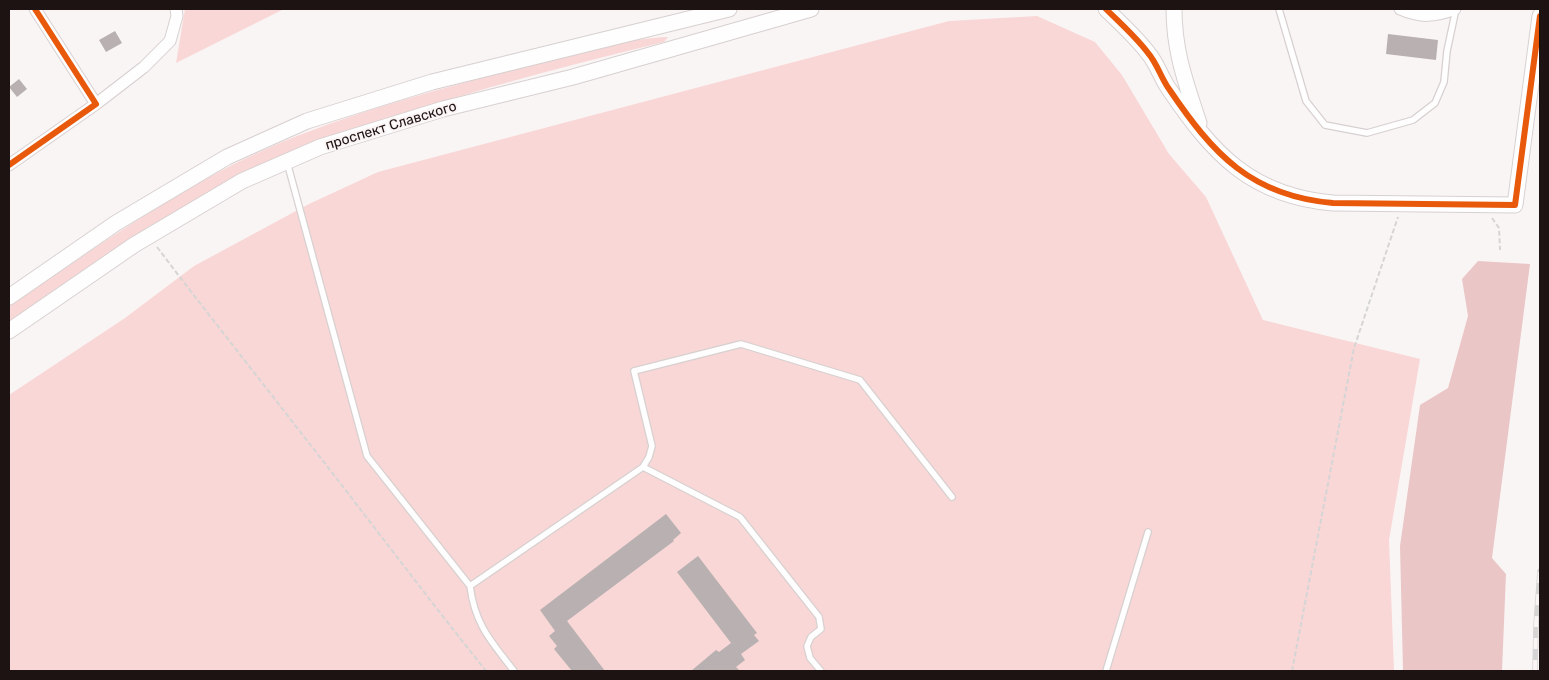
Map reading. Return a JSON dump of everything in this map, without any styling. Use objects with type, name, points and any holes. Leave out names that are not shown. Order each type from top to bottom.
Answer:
[{"type":"main road","points":[[9,297],[116,224],[227,157],[308,121],[432,82],[685,17],[729,9]]},
{"type":"main road","name":"проспект Славского","points":[[9,331],[149,236],[242,181],[320,147],[443,109],[573,77],[811,9]]},
{"type":"main road","points":[[1106,9],[1149,53],[1168,88],[1202,134],[1224,159],[1263,186],[1291,197],[1333,203],[1515,205],[1540,16]]},
{"type":"main road","points":[[1174,9],[1178,58],[1202,134]]},
{"type":"street","points":[[35,9],[96,104]]},
{"type":"street","points":[[9,166],[144,67],[170,41],[176,9]]},
{"type":"street","points":[[1400,9],[1423,16],[1441,15],[1456,9]]},
{"type":"lane","points":[[1279,9],[1306,102],[1325,126],[1368,133],[1413,120],[1435,103],[1444,82],[1447,51],[1456,9]]},
{"type":"lane","points":[[287,162],[366,456],[470,586],[478,621],[514,671]]},
{"type":"lane","points":[[470,586],[643,467],[649,457],[652,446],[634,371],[741,344],[860,380],[952,497]]},
{"type":"lane","points":[[643,467],[740,517],[819,618],[821,629],[811,637],[807,646],[810,658],[821,671]]},
{"type":"lane","points":[[1106,671],[1110,664],[1148,532]]},
{"type":"path","points":[[1292,671],[1354,348],[1400,210]]},
{"type":"path","points":[[1488,214],[1500,228],[1500,250]]},
{"type":"path","points":[[149,236],[217,327],[486,671]]},
{"type":"shaded area","points":[[185,9],[284,9],[176,63]]},
{"type":"shaded area","points":[[1037,16],[1095,42],[1122,75],[1169,154],[1206,197],[1263,320],[1420,359],[1389,540],[1394,671],[9,671],[9,395],[125,318],[194,266],[309,204],[378,172],[949,21]]},
{"type":"shaded area","points":[[668,37],[664,42],[534,75],[404,113],[319,143],[9,323],[9,306],[175,197],[232,165],[265,150],[331,123],[434,91],[606,45]]},
{"type":"shaded area","points":[[1478,261],[1530,264],[1492,558],[1506,574],[1502,671],[1403,671],[1400,546],[1420,405],[1448,388],[1468,316],[1462,279]]},
{"type":"building","points":[[115,31],[122,43],[106,52],[99,40]]},
{"type":"building","points":[[1388,34],[1438,40],[1436,60],[1386,54]]},
{"type":"building","points":[[19,79],[27,89],[17,97],[9,87]]},
{"type":"building","points":[[666,514],[681,533],[674,541],[567,621],[605,671],[572,671],[554,649],[557,646],[549,636],[555,631],[540,610]]},
{"type":"building","points":[[698,556],[757,633],[754,635],[759,641],[741,654],[745,660],[736,667],[740,671],[691,671],[716,650],[719,652],[731,643],[677,572]]},
{"type":"railway","points":[[1535,671],[1540,571]]},
{"type":"cycle path","points":[[9,165],[96,104],[35,9]]},
{"type":"cycle path","points":[[1106,9],[1151,57],[1169,89],[1202,133],[1237,168],[1257,181],[1279,191],[1304,199],[1333,203],[1515,205],[1540,16]]}]
